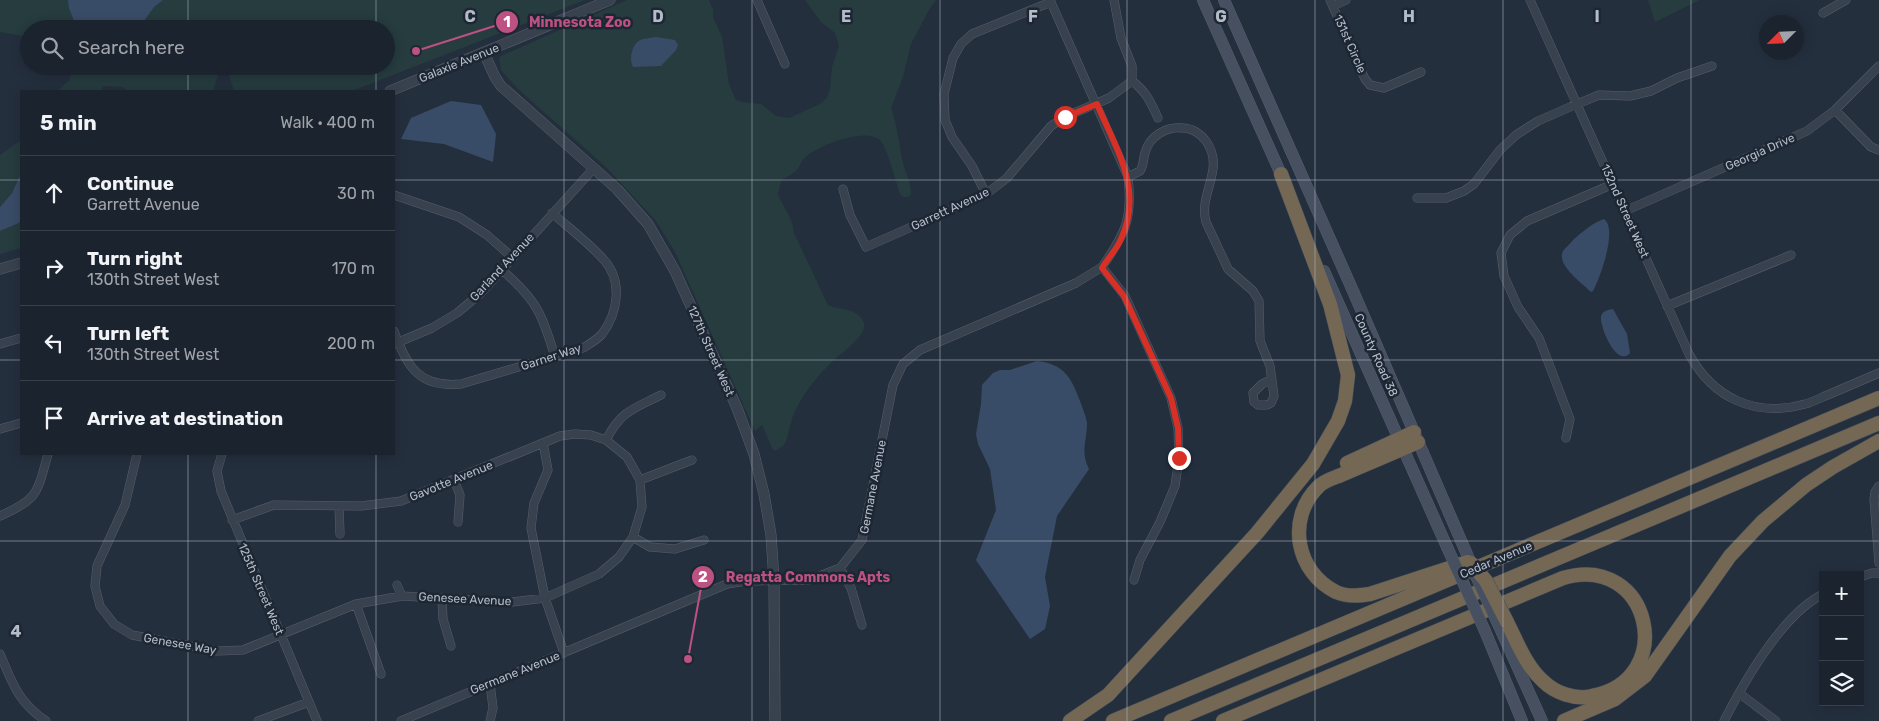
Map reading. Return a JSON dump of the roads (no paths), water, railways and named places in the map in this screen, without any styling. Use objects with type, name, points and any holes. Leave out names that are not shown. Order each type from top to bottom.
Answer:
[{"type":"highway","points":[[1070,721],[1108,695],[1257,533],[1313,464],[1338,420],[1345,401],[1348,375],[1330,304],[1281,174]]},
{"type":"highway","name":"Cedar Avenue","points":[[1113,721],[1879,398]]},
{"type":"highway","name":"Cedar Avenue","points":[[1171,721],[1879,423]]},
{"type":"highway","points":[[1416,437],[1318,485],[1304,506],[1299,518],[1298,537],[1301,554],[1311,571],[1321,582],[1338,593],[1354,596],[1370,594],[1573,528]]},
{"type":"highway","points":[[1564,721],[1615,699],[1645,676],[1730,556],[1763,521],[1806,485],[1833,466],[1879,441]]},
{"type":"highway","points":[[1286,498],[1320,474],[1401,444]]},
{"type":"highway","points":[[1223,721],[1574,575],[1598,576],[1612,580],[1624,589],[1640,610],[1646,636],[1644,648],[1633,672],[1622,683],[1601,695],[1587,697],[1557,691],[1542,681],[1503,624],[1486,581],[1471,563]]},
{"type":"main road","name":"County Road 38","points":[[1203,0],[1485,631],[1522,721]]},
{"type":"main road","name":"County Road 38","points":[[1224,0],[1471,563]]},
{"type":"main road","points":[[1503,624],[1542,721]]},
{"type":"street","name":"Galaxie Avenue","points":[[393,90],[484,54],[610,0]]},
{"type":"street","points":[[757,0],[785,64]]},
{"type":"street","points":[[1114,0],[1122,38],[1132,66],[1132,81],[1148,96],[1158,118]]},
{"type":"street","points":[[1332,3],[1346,0]]},
{"type":"street","name":"132nd Street West","points":[[1530,0],[1667,306],[1698,369],[1712,385],[1743,404],[1768,408],[1806,404],[1879,373]]},
{"type":"street","points":[[1822,13],[1846,0]]},
{"type":"street","points":[[986,194],[972,166],[952,137],[945,120],[944,94],[953,58],[961,44],[972,34],[1050,1],[1128,177],[1131,197],[1129,216],[1121,240],[1102,268],[1124,296],[1171,398],[1178,428],[1179,458],[1175,486],[1160,522],[1140,560],[1134,580]]},
{"type":"street","name":"131st Circle","points":[[1332,3],[1365,79],[1370,85],[1384,88],[1421,72]]},
{"type":"street","name":"127th Street West","points":[[484,54],[501,86],[594,168],[630,203],[648,224],[675,271],[737,408],[754,454],[764,494],[771,535],[774,580],[776,721]]},
{"type":"street","points":[[1417,198],[1446,198],[1464,191],[1474,184],[1500,150],[1516,135],[1538,121],[1599,95],[1640,94],[1712,66]]},
{"type":"street","name":"Georgia Drive","points":[[1624,211],[1806,131],[1835,110],[1879,66]]},
{"type":"street","name":"Garrett Avenue","points":[[843,189],[850,215],[866,247],[986,194],[1007,178],[1051,126],[1065,117],[1097,104],[1115,94],[1132,81]]},
{"type":"street","points":[[1835,110],[1871,147],[1879,150]]},
{"type":"street","points":[[1128,177],[1140,171],[1146,148],[1166,130],[1179,127],[1188,128],[1197,132],[1206,142],[1213,155],[1214,163],[1205,207],[1206,222],[1228,269],[1253,291],[1259,301],[1260,340],[1270,366],[1272,379]]},
{"type":"street","name":"Garland Avenue","points":[[396,343],[432,328],[457,313],[481,293],[594,168]]},
{"type":"street","points":[[1566,438],[1570,419],[1539,338],[1518,307],[1504,276],[1501,253],[1510,235],[1528,221],[1613,184]]},
{"type":"street","points":[[395,195],[459,217],[487,235],[513,258]]},
{"type":"street","name":"Garner Way","points":[[396,343],[415,373],[428,382],[444,386],[460,384],[555,357],[583,348],[601,336],[612,318],[617,295],[614,277],[605,260],[552,213]]},
{"type":"street","points":[[1667,306],[1791,255]]},
{"type":"street","points":[[0,269],[20,263]]},
{"type":"street","name":"Germane Avenue","points":[[401,721],[727,584],[746,581],[809,580],[840,568],[862,540],[893,385],[903,364],[920,350],[1076,283],[1102,268]]},
{"type":"street","points":[[502,270],[524,290],[537,306],[545,324],[555,357]]},
{"type":"street","points":[[0,344],[20,338]]},
{"type":"street","points":[[661,395],[623,415],[614,424],[606,440],[627,457],[640,480],[692,460]]},
{"type":"street","points":[[0,429],[20,423]]},
{"type":"street","name":"Gavotte Avenue","points":[[232,520],[274,505],[361,506],[402,501],[560,436],[575,434],[591,435],[606,440]]},
{"type":"street","points":[[543,443],[548,470],[534,503],[531,528],[546,598],[564,653]]},
{"type":"street","points":[[0,516],[20,507],[32,498],[38,487],[48,455]]},
{"type":"street","name":"Genesee Way","points":[[137,455],[125,505],[96,566],[95,586],[100,606],[114,624],[132,635],[217,651],[243,650],[280,635]]},
{"type":"street","name":"125th Street West","points":[[222,455],[217,471],[221,491],[317,721]]},
{"type":"street","points":[[454,480],[460,495],[458,522]]},
{"type":"street","name":"Genesee Avenue","points":[[280,635],[356,604],[402,596],[512,602],[546,598],[599,574],[619,557],[633,537],[642,507],[640,480]]},
{"type":"street","points":[[1879,486],[1874,492],[1874,499],[1879,563]]},
{"type":"street","points":[[340,506],[340,534]]},
{"type":"street","points":[[633,537],[650,547],[675,549],[704,540]]},
{"type":"street","points":[[840,568],[852,588],[862,625]]},
{"type":"street","points":[[1864,575],[1872,572],[1879,573]]},
{"type":"street","points":[[397,585],[402,596]]},
{"type":"street","points":[[1724,721],[1739,693],[1783,627],[1802,608],[1819,597]]},
{"type":"street","points":[[442,598],[443,619],[451,646]]},
{"type":"street","points":[[356,604],[381,674]]},
{"type":"street","points":[[0,654],[17,693],[31,710],[46,721]]},
{"type":"street","points":[[490,683],[493,708],[490,721]]},
{"type":"street","points":[[1739,693],[1776,721]]},
{"type":"street","points":[[258,721],[309,702]]},
{"type":"water","points":[[68,0],[163,0],[154,7],[145,20],[74,20]]},
{"type":"water","points":[[656,37],[675,40],[678,45],[676,50],[661,66],[633,67],[631,55],[634,46],[639,40]]},
{"type":"water","points":[[451,101],[481,105],[496,134],[493,162],[444,144],[401,139],[411,118]]},
{"type":"water","points":[[20,175],[20,222],[0,231],[0,207],[12,193]]},
{"type":"water","points":[[1604,219],[1608,224],[1609,243],[1600,276],[1591,292],[1566,268],[1562,256],[1563,251],[1574,239],[1592,225]]},
{"type":"water","points":[[1613,309],[1627,334],[1630,353],[1625,356],[1620,355],[1610,345],[1601,322],[1602,313]]},
{"type":"water","points":[[1037,361],[1054,365],[1060,369],[1073,385],[1087,423],[1084,452],[1089,469],[1057,516],[1045,577],[1050,606],[1045,629],[1030,639],[976,560],[996,510],[990,469],[978,444],[976,434],[982,385],[993,373],[1000,370],[1010,370]]},
{"type":"place","name":"Minnesota Zoo","points":[[416,51]]},
{"type":"place","name":"Regatta Commons Apts","points":[[688,659]]}]
